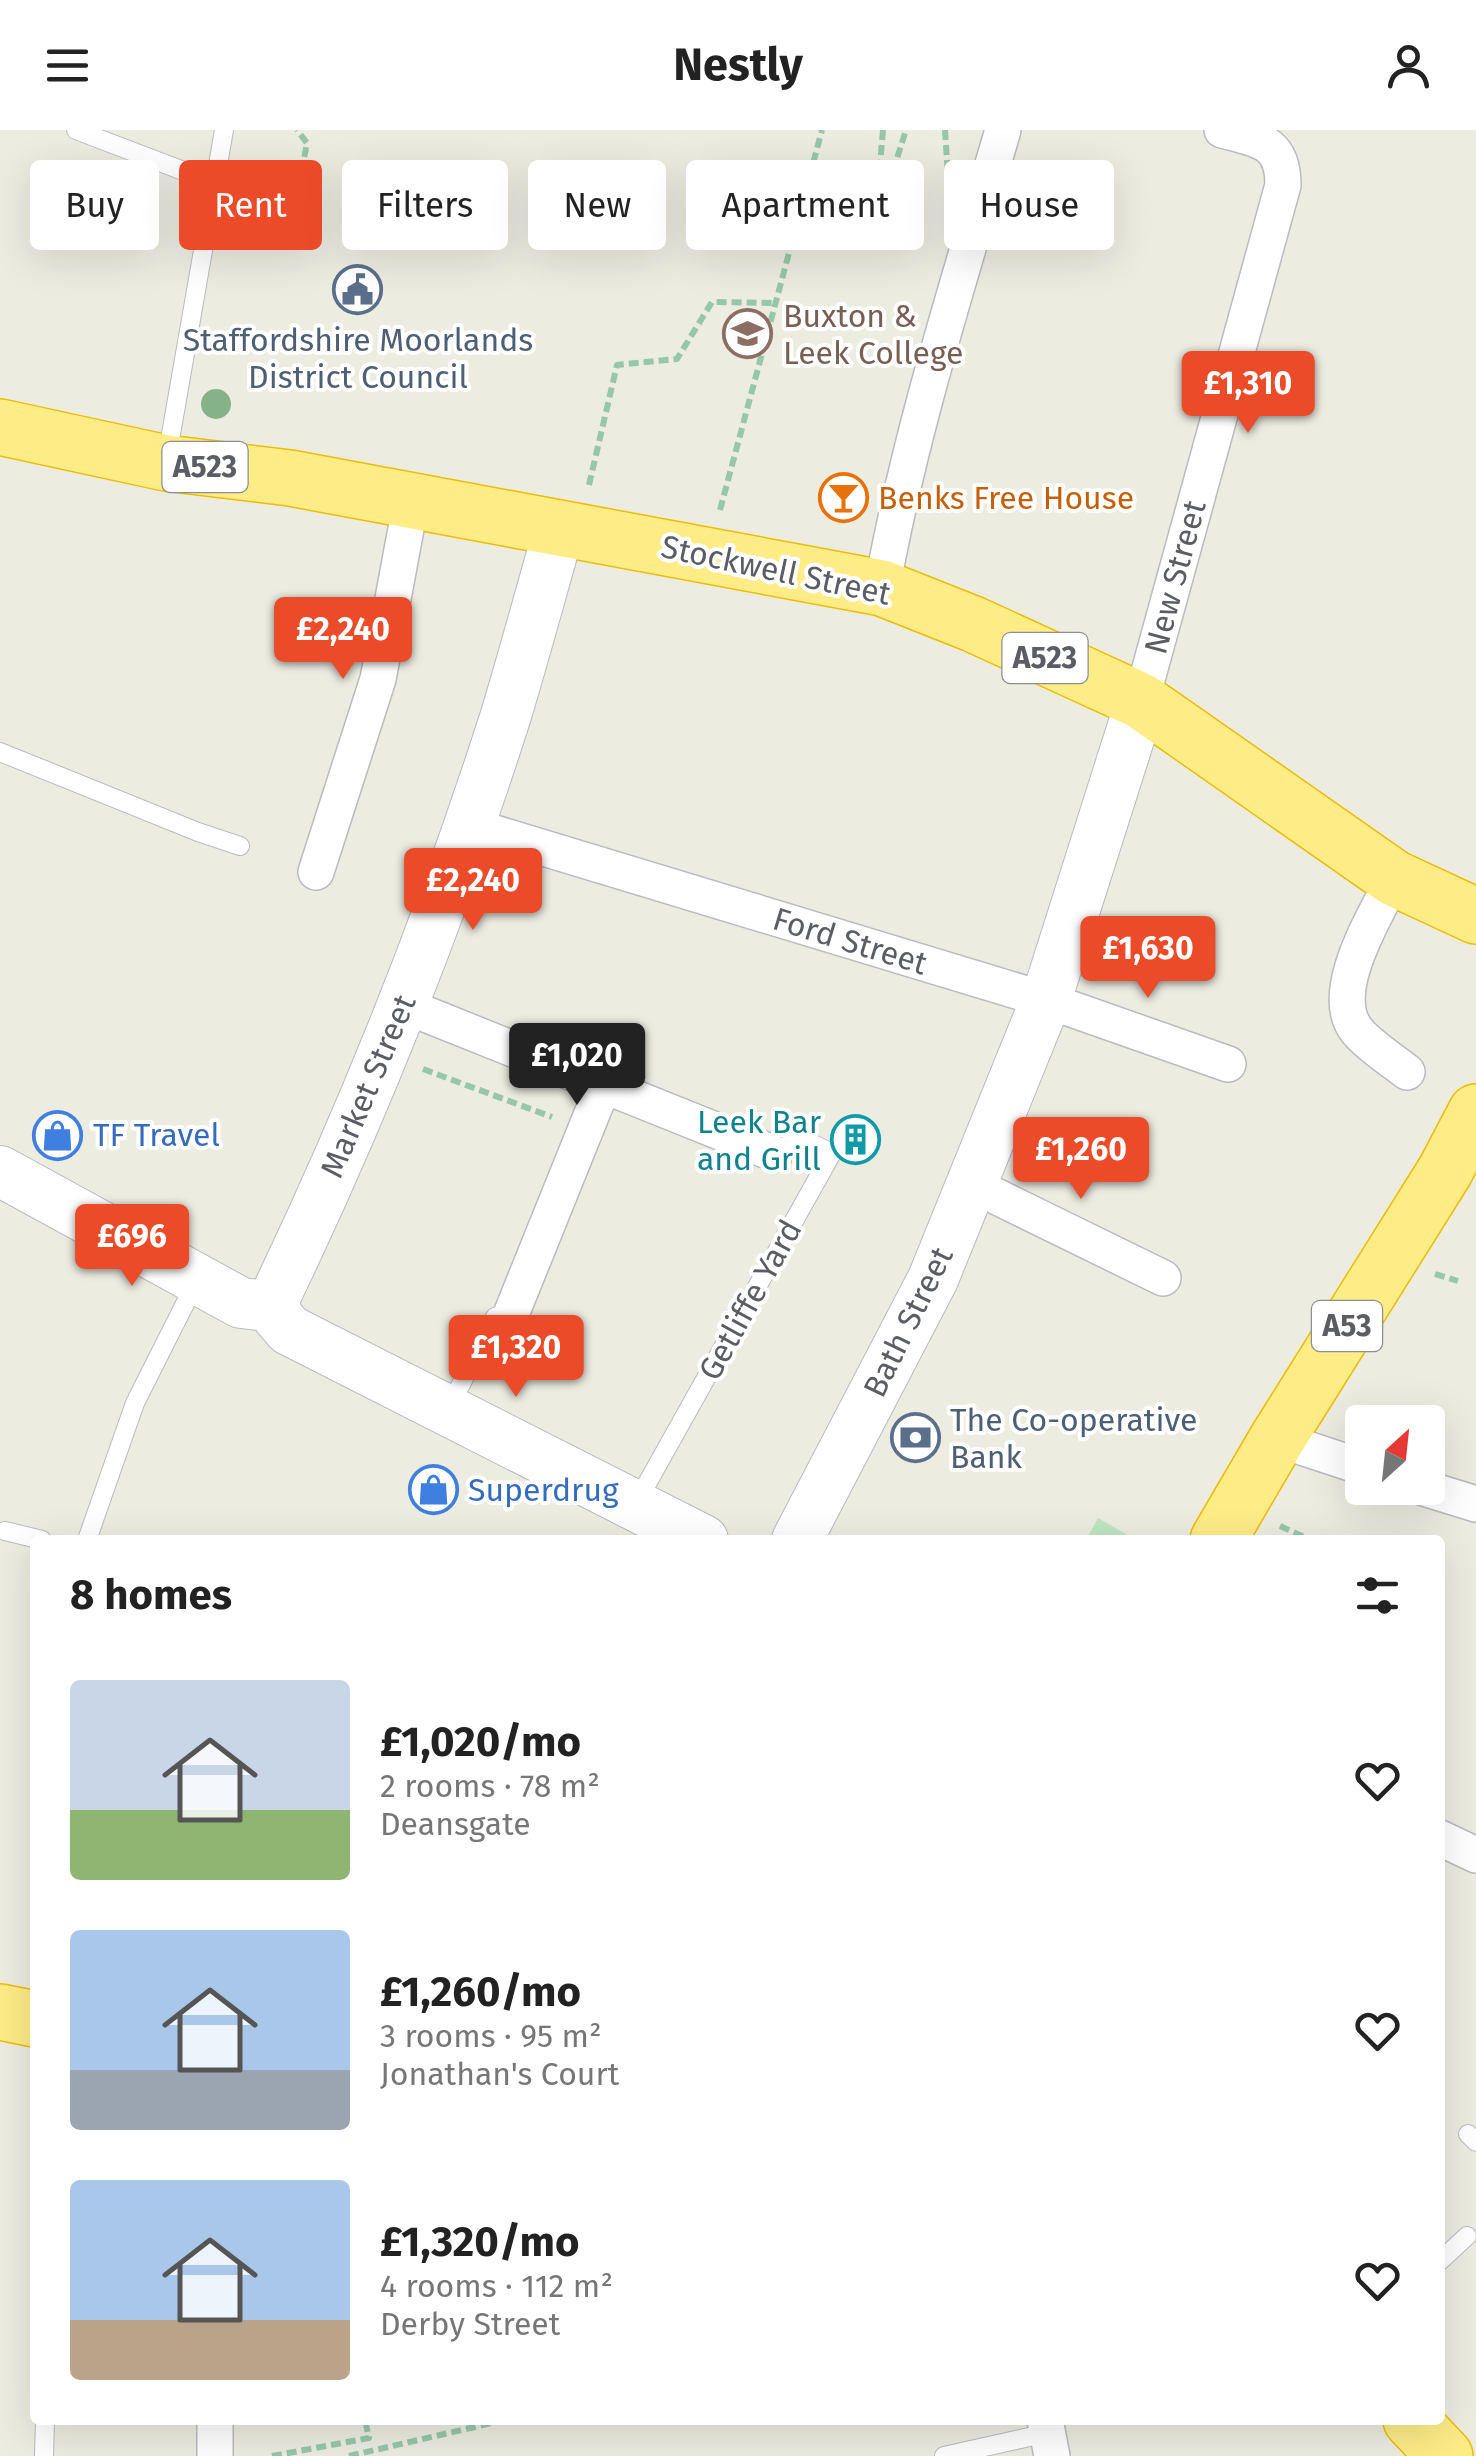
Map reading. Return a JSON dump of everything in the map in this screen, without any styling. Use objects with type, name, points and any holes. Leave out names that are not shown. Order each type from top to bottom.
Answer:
[{"type":"highway","name":"Stockwell Street","points":[[0,428],[166,463],[290,478],[882,588],[973,624],[1142,701],[1394,878],[1476,916]]},
{"type":"highway","name":"A53","points":[[1221,1535],[1277,1439],[1460,1176],[1476,1112]]},
{"type":"highway","points":[[0,2012],[30,2018]]},
{"type":"highway","points":[[1416,2425],[1445,2456]]},
{"type":"street","points":[[882,588],[892,529],[936,356],[1003,130]]},
{"type":"street","name":"New Street","points":[[1142,701],[1283,184],[1283,162],[1266,142],[1222,130]]},
{"type":"street","points":[[316,872],[378,679],[411,502]]},
{"type":"street","name":"Market Street","points":[[274,1298],[403,1006],[569,528]]},
{"type":"street","name":"Bath Street","points":[[800,1535],[932,1279],[1046,1000],[1142,701]]},
{"type":"street","name":"Ford Street","points":[[468,825],[1046,1000],[1228,1064]]},
{"type":"street","points":[[1394,878],[1352,965],[1346,1006],[1356,1031],[1408,1072]]},
{"type":"street","points":[[403,1006],[774,1154]]},
{"type":"street","points":[[512,1312],[604,1084]]},
{"type":"street","points":[[0,1171],[242,1303],[260,1305],[274,1298],[277,1316],[290,1330],[693,1535]]},
{"type":"street","points":[[971,1184],[1163,1278]]},
{"type":"street","points":[[1277,1439],[1345,1461]]},
{"type":"street","points":[[1445,1494],[1476,1504]]},
{"type":"street","points":[[1445,1840],[1476,1856]]},
{"type":"street","points":[[214,2456],[216,2425]]},
{"type":"lane","points":[[76,130],[179,169]]},
{"type":"lane","points":[[219,160],[224,130]]},
{"type":"lane","points":[[166,463],[203,250]]},
{"type":"lane","points":[[0,752],[240,846]]},
{"type":"lane","name":"Getliffe Yard","points":[[635,1506],[832,1153],[798,1137],[774,1154]]},
{"type":"lane","points":[[89,1535],[135,1402],[198,1279]]},
{"type":"lane","points":[[448,1410],[495,1317],[512,1312]]},
{"type":"lane","points":[[4,1531],[30,1537]]},
{"type":"lane","points":[[1445,2256],[1467,2236]]},
{"type":"lane","points":[[44,2456],[45,2425]]},
{"type":"lane","points":[[944,2456],[1048,2436]]},
{"type":"path","points":[[296,130],[307,143],[304,160]]},
{"type":"path","points":[[708,554],[822,130]]},
{"type":"path","points":[[883,130],[880,164],[894,168],[906,130]]},
{"type":"path","points":[[569,528],[617,365],[677,360],[712,302],[776,303]]},
{"type":"path","points":[[384,1054],[586,1130]]},
{"type":"path","points":[[272,2456],[369,2438],[365,2425]]},
{"type":"path","points":[[349,2456],[483,2425]]},
{"type":"green space","points":[[1098,1518],[1127,1535],[1089,1535]]},
{"type":"place","name":"Staffordshire Moorlands District Council","points":[[358,290]]},
{"type":"place","name":"Buxton & Leek College","points":[[748,334]]},
{"type":"place","name":"Benks Free House","points":[[843,498]]},
{"type":"place","name":"TF Travel","points":[[58,1135]]},
{"type":"place","name":"Leek Bar and Grill","points":[[856,1140]]},
{"type":"place","name":"The Co-operative Bank","points":[[915,1438]]},
{"type":"place","name":"Superdrug","points":[[433,1490]]}]
